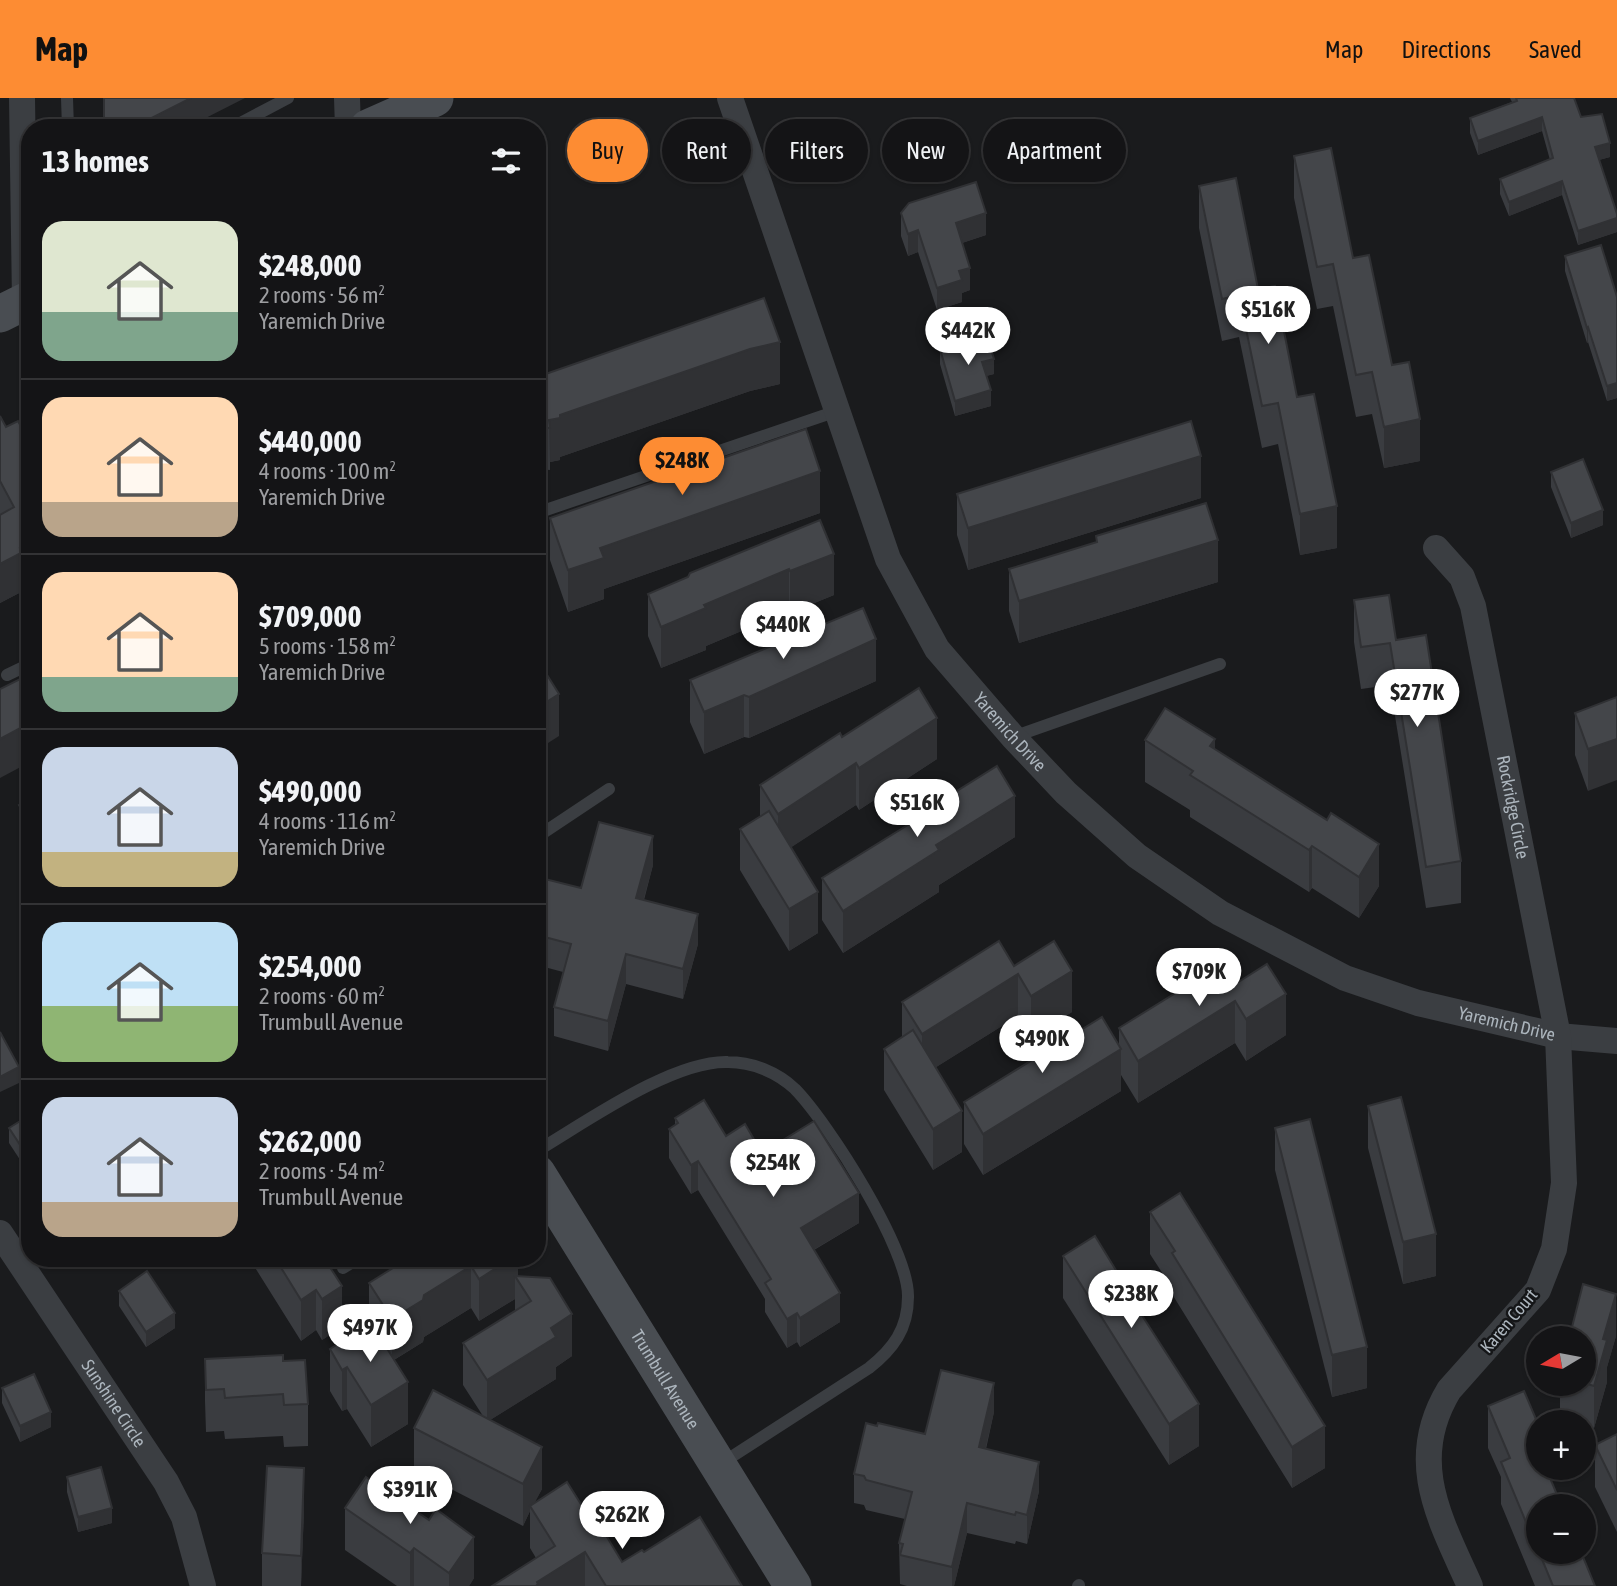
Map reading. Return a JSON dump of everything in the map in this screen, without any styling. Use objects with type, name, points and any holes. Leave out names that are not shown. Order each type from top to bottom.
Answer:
[{"type":"street","points":[[22,98],[23,119]]},
{"type":"street","points":[[347,98],[348,119]]},
{"type":"street","points":[[388,119],[435,98]]},
{"type":"street","name":"Yaremich Drive","points":[[730,98],[888,559],[937,649],[1013,737],[1066,793],[1137,856],[1220,913],[1345,978],[1418,1003],[1558,1036],[1617,1041]]},
{"type":"street","name":"Rockridge Circle","points":[[1436,548],[1462,576],[1473,606],[1558,1036]]},
{"type":"street","name":"Karen Court","points":[[1470,1586],[1436,1509],[1430,1490],[1427,1455],[1438,1407],[1448,1390],[1538,1290],[1554,1249],[1564,1184],[1558,1036]]},
{"type":"street","name":"Trumbull Avenue","points":[[546,1188],[793,1586]]},
{"type":"street","name":"Sunshine Circle","points":[[0,1233],[21,1264]]},
{"type":"street","name":"Sunshine Circle","points":[[23,1267],[166,1482],[184,1517],[203,1586]]},
{"type":"lane","points":[[67,98],[68,119]]},
{"type":"lane","points":[[248,119],[288,98]]},
{"type":"lane","points":[[546,510],[837,411]]},
{"type":"lane","points":[[1013,737],[1220,664]]},
{"type":"lane","points":[[7,675],[21,668]]},
{"type":"lane","points":[[546,831],[609,789]]},
{"type":"lane","points":[[546,1146],[670,1075],[699,1064],[725,1061],[747,1063],[773,1073],[794,1088],[826,1127],[851,1164],[902,1267],[909,1294],[899,1340],[885,1356],[869,1368],[718,1465]]},
{"type":"building","points":[[104,98],[191,98],[150,119],[104,119]]},
{"type":"building","points":[[1516,98],[1574,98],[1581,117],[1602,114],[1610,143],[1595,147],[1617,218],[1578,231],[1562,181],[1509,202],[1500,179],[1553,158],[1542,117],[1478,141],[1470,118],[1517,101]]},
{"type":"building","points":[[1331,148],[1353,258],[1369,255],[1392,365],[1409,362],[1420,419],[1384,427],[1372,372],[1356,375],[1333,264],[1317,267],[1294,156]]},
{"type":"building","points":[[1236,178],[1258,289],[1275,286],[1297,397],[1314,394],[1337,506],[1300,514],[1278,403],[1262,406],[1239,295],[1222,299],[1199,186]]},
{"type":"building","points":[[976,182],[986,213],[956,223],[970,268],[959,271],[962,280],[937,288],[918,230],[908,234],[901,213],[909,203]]},
{"type":"building","points":[[1601,245],[1617,297],[1617,383],[1607,386],[1565,256]]},
{"type":"building","points":[[764,298],[780,342],[750,349],[560,415],[560,418],[549,420],[550,428],[546,428],[546,374]]},
{"type":"building","points":[[987,336],[994,359],[982,362],[991,390],[955,401],[940,349]]},
{"type":"building","points":[[0,416],[6,427],[18,421],[21,426],[21,553],[0,564],[0,515],[14,507],[0,481]]},
{"type":"building","points":[[1191,421],[1201,456],[968,528],[957,494]]},
{"type":"building","points":[[806,429],[820,471],[600,548],[604,558],[568,570],[550,518]]},
{"type":"building","points":[[1583,459],[1603,510],[1571,523],[1551,472]]},
{"type":"building","points":[[1206,503],[1218,540],[1019,601],[1009,569],[1097,542],[1096,536]]},
{"type":"building","points":[[820,520],[834,554],[790,571],[789,569],[704,605],[706,608],[661,627],[648,594],[688,577],[690,573]]},
{"type":"building","points":[[1389,595],[1396,640],[1426,635],[1461,861],[1426,867],[1390,643],[1361,647],[1354,600]]},
{"type":"building","points":[[863,608],[876,639],[749,697],[744,695],[704,712],[690,680]]},
{"type":"building","points":[[546,673],[559,694],[546,702]]},
{"type":"building","points":[[21,678],[21,728],[0,739],[0,689]]},
{"type":"building","points":[[919,688],[937,718],[859,768],[856,763],[778,814],[760,785],[840,733],[842,737]]},
{"type":"building","points":[[1617,697],[1617,739],[1588,749],[1575,713]]},
{"type":"building","points":[[1165,708],[1215,739],[1210,746],[1327,820],[1331,813],[1379,844],[1359,877],[1312,846],[1309,850],[1190,775],[1193,771],[1145,740]]},
{"type":"building","points":[[997,766],[1015,796],[936,845],[939,850],[843,911],[822,878]]},
{"type":"building","points":[[769,811],[818,892],[789,909],[740,829]]},
{"type":"building","points":[[599,822],[653,836],[636,898],[698,914],[683,969],[626,954],[608,1021],[554,1007],[571,944],[546,937],[546,879],[581,888]]},
{"type":"building","points":[[999,941],[1014,966],[1054,941],[1072,971],[1031,996],[1018,974],[922,1034],[902,1002]]},
{"type":"building","points":[[1267,964],[1286,994],[1246,1019],[1235,1001],[1138,1061],[1119,1028],[1216,968],[1229,988]]},
{"type":"building","points":[[1102,1017],[1121,1049],[983,1134],[964,1102]]},
{"type":"building","points":[[913,1030],[962,1111],[933,1129],[884,1049]]},
{"type":"building","points":[[0,1032],[19,1067],[0,1077]]},
{"type":"building","points":[[1401,1097],[1436,1234],[1403,1242],[1368,1106]]},
{"type":"building","points":[[704,1100],[726,1136],[745,1124],[762,1153],[814,1121],[859,1193],[801,1228],[840,1293],[800,1318],[797,1313],[787,1319],[765,1283],[771,1279],[698,1161],[691,1165],[669,1129],[678,1123],[675,1118]]},
{"type":"building","points":[[1310,1119],[1367,1347],[1332,1355],[1275,1128]]},
{"type":"building","points":[[21,1121],[21,1146],[9,1128]]},
{"type":"building","points":[[1180,1193],[1325,1426],[1292,1447],[1172,1253],[1175,1251],[1150,1212]]},
{"type":"building","points":[[1095,1236],[1125,1285],[1123,1286],[1199,1404],[1169,1424],[1063,1256]]},
{"type":"building","points":[[281,1267],[330,1267],[342,1286],[322,1299],[316,1290],[301,1300]]},
{"type":"building","points":[[395,1267],[469,1267],[392,1319],[369,1283]]},
{"type":"building","points":[[472,1267],[498,1267],[479,1279]]},
{"type":"building","points":[[147,1271],[175,1313],[146,1332],[119,1291]]},
{"type":"building","points":[[515,1276],[550,1278],[572,1314],[551,1328],[556,1337],[487,1380],[463,1343],[531,1301]]},
{"type":"building","points":[[1583,1284],[1616,1294],[1603,1339],[1607,1340],[1596,1379],[1596,1326],[1572,1326]]},
{"type":"building","points":[[371,1323],[408,1382],[371,1405],[347,1367],[342,1370],[330,1349]]},
{"type":"building","points":[[283,1355],[283,1361],[305,1360],[308,1404],[284,1405],[283,1394],[225,1398],[224,1389],[206,1390],[205,1359]]},
{"type":"building","points":[[941,1370],[994,1383],[979,1447],[1039,1462],[1027,1515],[1016,1512],[1015,1515],[967,1503],[952,1567],[900,1555],[903,1544],[899,1543],[912,1492],[866,1480],[864,1476],[854,1474],[866,1423],[877,1426],[878,1423],[925,1434]]},
{"type":"building","points":[[34,1374],[51,1412],[20,1426],[2,1388]]},
{"type":"building","points":[[433,1390],[542,1447],[523,1484],[414,1428]]},
{"type":"building","points":[[1524,1391],[1532,1410],[1526,1410],[1526,1480],[1551,1480],[1557,1494],[1526,1494],[1526,1522],[1501,1462],[1510,1458],[1488,1406]]},
{"type":"building","points":[[1617,1434],[1617,1490],[1596,1447],[1596,1444]]},
{"type":"building","points":[[267,1466],[304,1468],[301,1556],[262,1553]]},
{"type":"building","points":[[101,1467],[112,1508],[78,1517],[67,1477]]},
{"type":"building","points":[[366,1477],[429,1520],[436,1509],[474,1537],[449,1573],[414,1548],[410,1553],[345,1508]]},
{"type":"building","points":[[567,1482],[591,1520],[595,1517],[622,1562],[642,1550],[644,1552],[700,1517],[742,1586],[606,1586],[585,1552],[537,1582],[536,1586],[492,1586],[555,1546],[530,1506]]},
{"type":"building","points":[[1544,1564],[1586,1564],[1595,1586],[1553,1586]]}]
